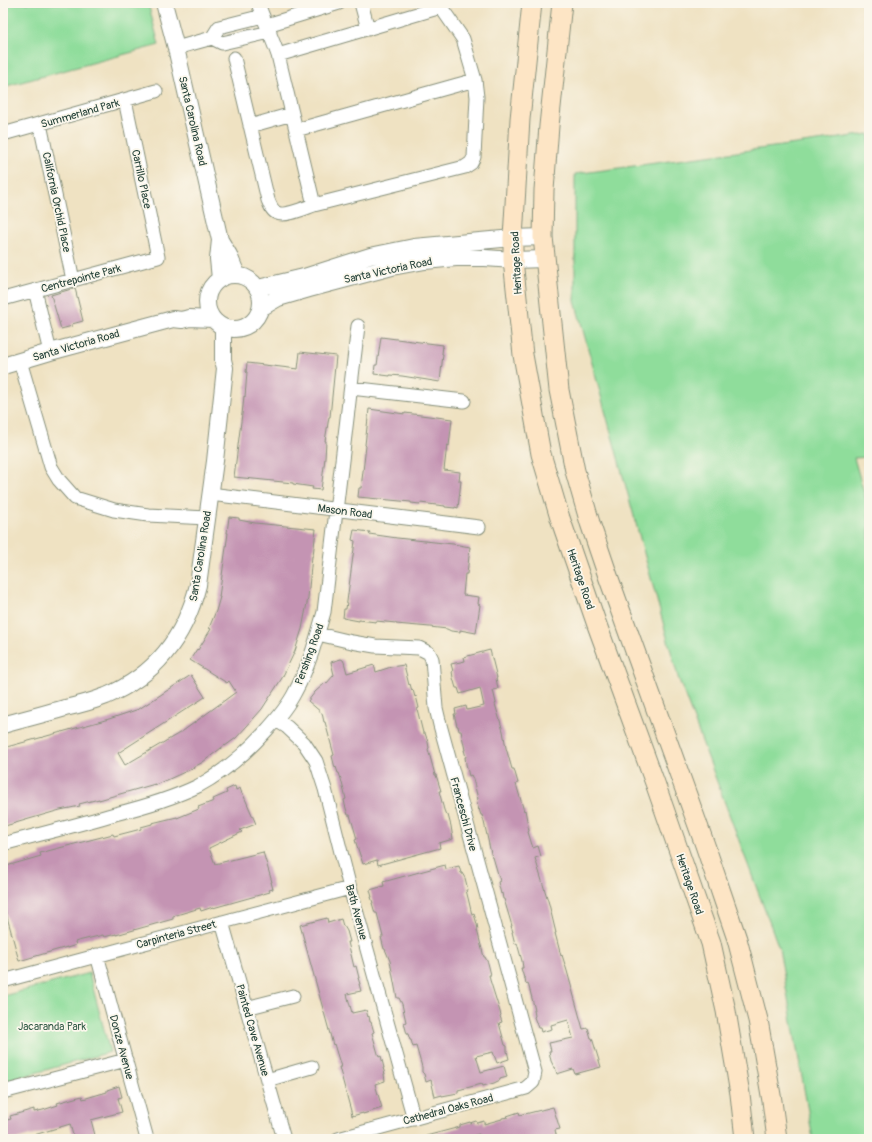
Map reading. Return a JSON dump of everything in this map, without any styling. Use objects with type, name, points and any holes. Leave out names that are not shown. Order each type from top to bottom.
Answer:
[{"type":"main road","name":"Heritage Road","points":[[532,3],[520,119],[513,238],[523,355],[541,454],[560,518],[597,625],[655,783],[711,943],[726,1011],[740,1094],[745,1139]]},
{"type":"main road","points":[[562,3],[549,126],[544,190],[543,237],[559,390],[575,471],[590,523],[737,939],[758,1020],[777,1139]]},
{"type":"street","name":"Santa Carolina Road","points":[[164,3],[176,48],[220,240],[229,255],[237,275]]},
{"type":"street","points":[[258,3],[278,55],[314,205]]},
{"type":"street","points":[[176,48],[212,38],[222,43],[240,39],[267,24],[339,3]]},
{"type":"street","points":[[361,3],[368,29]]},
{"type":"street","points":[[234,58],[268,200],[272,208],[277,213],[284,214],[465,167],[474,157],[477,97],[475,80],[463,39],[439,5],[368,29],[278,55]]},
{"type":"street","points":[[212,38],[218,27],[236,22],[267,24]]},
{"type":"street","points":[[236,22],[240,39]]},
{"type":"street","points":[[296,130],[475,80]]},
{"type":"street","name":"Summerland Park","points":[[3,134],[156,91]]},
{"type":"street","name":"Carrillo Place","points":[[125,100],[158,257]]},
{"type":"street","points":[[250,126],[292,114]]},
{"type":"street","name":"California Orchid Place","points":[[40,124],[73,280]]},
{"type":"street","name":"Santa Victoria Road","points":[[258,288],[304,277],[370,256],[414,247],[513,238],[543,237]]},
{"type":"street","name":"Santa Carolina Road","points":[[220,240],[218,259],[220,279]]},
{"type":"street","name":"Centrepointe Park","points":[[3,299],[158,257]]},
{"type":"street","name":"Santa Victoria Road","points":[[261,308],[280,297],[392,267],[426,261],[456,258],[514,260],[545,259]]},
{"type":"street","points":[[237,275],[245,277],[258,288],[262,301],[261,308],[254,321],[248,326],[232,330],[218,323],[209,314],[207,300],[210,288],[220,279],[237,275]]},
{"type":"street","points":[[35,290],[50,352]]},
{"type":"street","name":"Santa Victoria Road","points":[[173,319],[180,312],[207,300]]},
{"type":"street","name":"Santa Victoria Road","points":[[3,366],[173,319],[182,320],[189,318],[218,323]]},
{"type":"street","name":"Santa Carolina Road","points":[[3,725],[90,702],[132,683],[146,673],[166,652],[177,638],[185,624],[193,604],[198,585],[225,368],[218,323]]},
{"type":"street","name":"Pershing Road","points":[[3,844],[172,798],[199,785],[232,763],[255,743],[276,720],[295,693],[307,668],[324,612],[358,326]]},
{"type":"street","name":"Santa Carolina Road","points":[[225,368],[230,363],[232,348],[241,328]]},
{"type":"street","points":[[20,361],[51,467],[59,480],[75,498],[114,510],[148,515],[207,518]]},
{"type":"street","points":[[351,388],[464,401]]},
{"type":"street","name":"Mason Road","points":[[210,494],[479,527]]},
{"type":"street","name":"Franceschi Drive","points":[[318,634],[375,646],[419,648],[429,654],[432,659],[436,708],[440,725],[535,1072],[533,1082]]},
{"type":"street","name":"Bath Avenue","points":[[276,720],[287,727],[304,743],[316,761],[325,789],[350,888],[414,1118]]},
{"type":"street","name":"Carpinteria Street","points":[[3,981],[350,888]]},
{"type":"street","name":"Painted Cave Avenue","points":[[222,922],[284,1139]]},
{"type":"street","name":"Donze Avenue","points":[[97,955],[147,1139]]},
{"type":"street","points":[[246,1008],[293,996]]},
{"type":"street","points":[[3,1092],[126,1060]]},
{"type":"street","points":[[267,1080],[312,1067]]},
{"type":"street","name":"Cathedral Oaks Road","points":[[338,1139],[526,1088],[533,1082]]},
{"type":"green space","points":[[3,3],[148,3],[159,45],[3,87]]},
{"type":"green space","points":[[869,134],[869,457],[854,458],[869,510],[869,1139],[813,1139],[779,948],[678,677],[575,301],[575,174]]},
{"type":"green space","name":"Jacaranda Park","points":[[89,973],[110,1052],[3,1082],[3,996]]},
{"type":"building","points":[[75,288],[83,321],[61,329],[51,295]]},
{"type":"building","points":[[381,337],[443,345],[440,382],[402,376],[374,374],[375,365],[377,365]]},
{"type":"building","points":[[300,352],[336,356],[330,417],[325,441],[325,458],[321,490],[312,489],[313,487],[293,483],[234,477],[244,396],[245,397],[247,363],[298,369]]},
{"type":"building","points":[[369,409],[452,419],[449,446],[447,445],[444,470],[460,472],[459,481],[461,481],[458,508],[358,497],[359,488],[361,488]]},
{"type":"building","points":[[229,517],[239,518],[239,520],[255,523],[316,529],[308,598],[302,629],[295,651],[282,678],[262,709],[236,738],[203,762],[189,770],[156,785],[155,784],[99,800],[79,804],[80,806],[60,810],[5,826],[3,819],[3,748],[109,719],[139,709],[191,675],[205,697],[118,753],[125,765],[183,731],[236,692],[229,681],[227,683],[190,660],[211,629],[209,628],[220,597]]},
{"type":"building","points":[[354,530],[370,532],[369,534],[470,547],[463,595],[479,597],[478,604],[480,605],[476,633],[343,618],[344,609],[346,609],[355,541],[352,540]]},
{"type":"building","points":[[490,650],[497,678],[498,689],[493,690],[495,704],[512,769],[514,769],[518,783],[516,784],[524,811],[525,810],[528,832],[533,848],[538,846],[541,856],[535,858],[549,904],[561,956],[562,955],[567,971],[583,1029],[588,1028],[601,1067],[575,1074],[573,1069],[557,1074],[551,1061],[549,1051],[551,1051],[549,1043],[573,1038],[568,1020],[551,1025],[552,1029],[541,1032],[534,1017],[535,1010],[528,983],[526,984],[521,968],[523,968],[522,961],[517,943],[515,944],[512,926],[502,893],[501,894],[498,882],[500,881],[493,857],[492,858],[482,815],[476,800],[478,799],[473,779],[471,775],[469,776],[466,764],[461,731],[459,731],[454,714],[456,714],[455,709],[466,706],[467,710],[484,706],[480,688],[460,694],[458,688],[456,688],[453,678],[451,664],[465,661],[464,657]]},
{"type":"building","points":[[341,659],[344,662],[347,673],[374,665],[376,672],[391,667],[404,665],[409,685],[410,684],[415,697],[416,696],[419,708],[417,709],[423,733],[425,733],[428,742],[428,749],[441,791],[439,791],[444,810],[446,815],[448,815],[451,826],[453,839],[439,843],[440,848],[378,865],[377,860],[363,864],[355,840],[357,839],[350,815],[348,815],[345,805],[344,800],[346,799],[341,779],[336,767],[335,768],[332,756],[334,755],[322,713],[308,701],[315,692],[325,683],[326,684],[334,675],[331,662]]},
{"type":"building","points":[[235,786],[236,790],[240,788],[256,824],[240,830],[242,832],[209,848],[215,864],[263,852],[272,882],[273,889],[269,890],[270,892],[201,911],[200,908],[173,916],[173,919],[116,935],[104,937],[103,935],[78,941],[75,942],[76,945],[19,961],[3,902],[3,867],[41,856],[40,853],[113,834],[114,836],[141,829],[141,827],[152,823],[177,818],[199,809],[198,807],[214,801],[213,799],[227,793],[226,790]]},
{"type":"building","points":[[445,865],[446,869],[459,866],[461,873],[465,878],[468,890],[466,890],[472,915],[474,914],[477,924],[477,930],[484,957],[488,963],[491,975],[489,975],[490,980],[501,1015],[502,1022],[499,1023],[505,1045],[507,1046],[509,1059],[497,1063],[493,1052],[476,1056],[481,1072],[504,1066],[507,1077],[483,1086],[482,1084],[458,1090],[458,1093],[435,1097],[431,1080],[426,1082],[422,1072],[416,1046],[413,1047],[407,1034],[402,1004],[399,998],[397,998],[390,961],[384,949],[381,937],[383,937],[377,913],[375,913],[372,903],[370,890],[384,886],[383,882]]},
{"type":"building","points":[[327,918],[328,923],[341,919],[343,926],[347,931],[350,942],[348,942],[354,967],[356,966],[361,991],[347,994],[352,1013],[366,1010],[374,1032],[372,1033],[379,1057],[381,1056],[385,1074],[385,1081],[375,1084],[382,1108],[352,1116],[339,1067],[341,1067],[334,1044],[333,1045],[300,925]]},
{"type":"building","points":[[119,1086],[122,1097],[118,1098],[122,1112],[91,1120],[96,1139],[74,1139],[70,1124],[31,1136],[6,1139],[3,1129],[3,1121],[11,1119],[10,1116],[34,1109],[34,1112],[43,1110],[58,1105],[57,1103],[82,1096],[83,1099],[107,1092],[107,1090]]},
{"type":"building","points":[[553,1107],[560,1129],[555,1130],[557,1139],[480,1139],[479,1134],[461,1139],[426,1139],[426,1136],[460,1127],[460,1125],[470,1122],[476,1121],[477,1123],[484,1121],[484,1124],[519,1112],[520,1115]]}]
